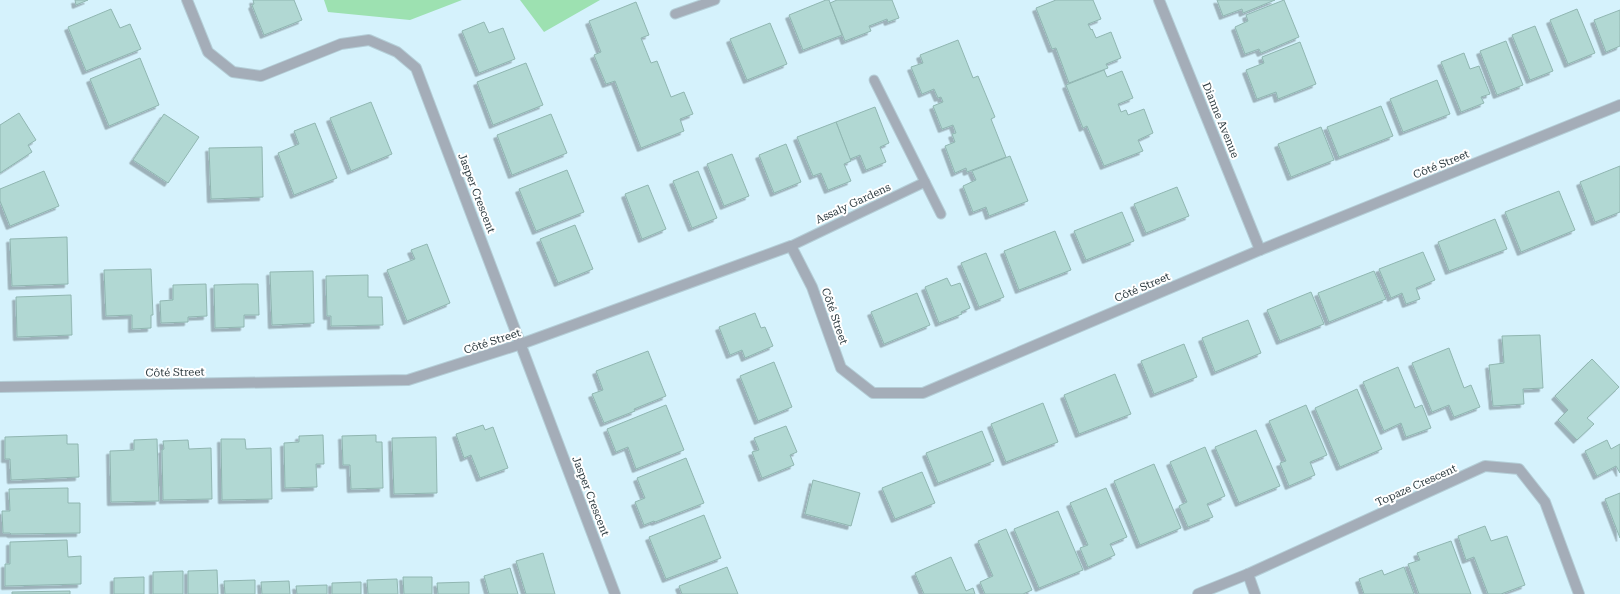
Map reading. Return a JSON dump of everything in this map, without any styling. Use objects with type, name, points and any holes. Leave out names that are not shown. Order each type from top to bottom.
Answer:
[{"type":"street","name":"Jasper Crescent","points":[[188,0],[208,52],[233,72],[260,76],[341,44],[369,40],[397,52],[416,68],[522,344],[615,594]]},
{"type":"street","name":"Dianne Avenue","points":[[1159,0],[1260,250]]},
{"type":"street","name":"Côté Street","points":[[0,387],[408,380],[522,344],[791,246],[812,287],[841,368],[873,393],[923,393],[1260,250],[1620,105]]},
{"type":"street","name":"Topaze Crescent","points":[[1198,594],[1248,574],[1485,466],[1519,469],[1545,502],[1579,594]]},
{"type":"street","points":[[1248,574],[1255,594]]},
{"type":"lane","points":[[675,14],[715,0]]},
{"type":"lane","points":[[874,80],[941,214]]},
{"type":"lane","name":"Assaly Gardens","points":[[791,246],[925,182]]},
{"type":"green space","points":[[324,0],[462,0],[410,20],[328,12]]},
{"type":"green space","points":[[520,0],[600,0],[544,32]]},
{"type":"building","points":[[75,0],[88,0],[76,5]]},
{"type":"building","points":[[253,0],[294,0],[302,20],[264,35],[252,5],[254,4]]},
{"type":"building","points":[[829,0],[842,35],[803,50],[789,15]]},
{"type":"building","points":[[837,0],[892,0],[899,18],[888,22],[887,19],[869,26],[871,31],[845,41],[830,3]]},
{"type":"building","points":[[1056,0],[1093,0],[1101,19],[1088,24],[1096,38],[1111,32],[1121,58],[1106,64],[1108,68],[1069,83],[1056,48],[1052,49],[1036,8]]},
{"type":"building","points":[[1217,0],[1275,0],[1243,13],[1242,9],[1223,16]]},
{"type":"building","points":[[1284,0],[1299,37],[1261,53],[1259,49],[1245,54],[1235,27],[1248,21],[1246,15]]},
{"type":"building","points":[[636,2],[649,35],[641,38],[651,63],[657,61],[671,97],[684,92],[693,114],[680,119],[684,131],[641,148],[615,81],[606,84],[594,55],[601,52],[589,21]]},
{"type":"building","points":[[111,9],[120,28],[130,24],[141,49],[86,71],[68,27]]},
{"type":"building","points":[[1577,9],[1595,53],[1568,64],[1550,20]]},
{"type":"building","points":[[1620,10],[1620,46],[1606,52],[1594,20]]},
{"type":"building","points":[[484,22],[489,33],[503,28],[515,59],[479,73],[462,31]]},
{"type":"building","points":[[770,23],[787,64],[747,80],[730,39]]},
{"type":"building","points":[[1535,26],[1553,71],[1530,80],[1512,35]]},
{"type":"building","points":[[958,40],[973,78],[978,76],[995,117],[991,119],[1006,157],[967,172],[966,168],[955,173],[945,146],[955,142],[952,134],[956,133],[953,125],[942,129],[933,106],[943,102],[941,97],[938,98],[934,89],[922,94],[911,67],[923,63],[920,55]]},
{"type":"building","points":[[1506,41],[1523,85],[1497,95],[1480,51]]},
{"type":"building","points":[[1300,42],[1316,84],[1278,99],[1276,92],[1257,99],[1246,70],[1264,63],[1262,57]]},
{"type":"building","points":[[1464,53],[1470,69],[1479,66],[1490,94],[1481,97],[1484,103],[1461,112],[1441,62]]},
{"type":"building","points":[[140,58],[159,105],[109,126],[90,79]]},
{"type":"building","points":[[526,63],[543,105],[493,125],[477,82]]},
{"type":"building","points":[[1104,70],[1107,77],[1122,71],[1133,98],[1118,104],[1121,112],[1126,110],[1128,115],[1144,109],[1153,133],[1138,140],[1143,151],[1104,166],[1087,126],[1083,128],[1066,85]]},
{"type":"building","points":[[1437,80],[1450,114],[1403,132],[1390,99]]},
{"type":"building","points":[[371,102],[392,154],[351,171],[330,118]]},
{"type":"building","points":[[1381,106],[1393,136],[1339,157],[1327,127]]},
{"type":"building","points":[[875,107],[889,143],[880,147],[886,162],[866,170],[860,155],[850,159],[836,122]]},
{"type":"building","points":[[19,113],[36,140],[28,145],[32,152],[0,173],[0,125]]},
{"type":"building","points":[[164,114],[199,137],[168,183],[133,160]]},
{"type":"building","points":[[551,114],[567,153],[512,175],[497,135]]},
{"type":"building","points":[[836,122],[851,161],[844,164],[851,181],[828,190],[821,173],[813,176],[797,137]]},
{"type":"building","points":[[315,123],[337,178],[294,195],[278,153],[299,144],[294,131]]},
{"type":"building","points":[[1321,127],[1334,160],[1291,177],[1278,144]]},
{"type":"building","points":[[786,144],[801,182],[774,193],[759,155]]},
{"type":"building","points":[[262,147],[263,197],[211,199],[209,148]]},
{"type":"building","points":[[732,154],[749,196],[724,206],[707,164]]},
{"type":"building","points":[[1010,156],[1028,201],[989,216],[986,207],[973,212],[963,186],[976,180],[972,171]]},
{"type":"building","points":[[1620,166],[1620,212],[1595,222],[1580,182]]},
{"type":"building","points":[[567,170],[584,212],[536,231],[519,189]]},
{"type":"building","points":[[44,171],[59,206],[10,226],[0,201],[0,189]]},
{"type":"building","points":[[698,171],[717,218],[692,228],[673,181]]},
{"type":"building","points":[[648,185],[666,229],[642,239],[625,194]]},
{"type":"building","points":[[1177,187],[1189,216],[1146,233],[1134,204]]},
{"type":"building","points":[[1559,191],[1575,230],[1521,252],[1505,212]]},
{"type":"building","points":[[1122,212],[1134,241],[1086,260],[1074,231]]},
{"type":"building","points":[[1495,219],[1507,249],[1449,271],[1438,242]]},
{"type":"building","points":[[575,225],[593,269],[558,283],[540,239]]},
{"type":"building","points":[[1055,231],[1071,270],[1019,290],[1004,251]]},
{"type":"building","points":[[67,237],[68,284],[12,286],[10,239]]},
{"type":"building","points":[[427,244],[450,303],[407,321],[387,270],[415,259],[411,250]]},
{"type":"building","points":[[1423,252],[1435,280],[1416,288],[1420,299],[1406,304],[1402,293],[1391,298],[1379,269]]},
{"type":"building","points":[[986,253],[1004,297],[979,307],[961,263]]},
{"type":"building","points":[[151,269],[153,315],[151,315],[151,328],[132,329],[132,315],[106,316],[104,270]]},
{"type":"building","points":[[313,271],[314,323],[272,325],[270,272]]},
{"type":"building","points":[[1374,271],[1386,299],[1329,322],[1318,293]]},
{"type":"building","points":[[368,275],[368,297],[382,297],[383,325],[331,326],[331,316],[327,316],[326,276]]},
{"type":"building","points":[[947,278],[951,286],[960,283],[970,308],[961,312],[962,314],[939,323],[925,287]]},
{"type":"building","points":[[206,284],[207,316],[188,317],[188,322],[161,323],[160,301],[173,300],[173,285]]},
{"type":"building","points":[[258,284],[259,315],[244,315],[244,327],[215,328],[214,285]]},
{"type":"building","points":[[1311,292],[1324,324],[1280,341],[1267,310]]},
{"type":"building","points":[[917,293],[930,325],[884,344],[871,312]]},
{"type":"building","points":[[71,295],[72,335],[17,337],[16,297]]},
{"type":"building","points":[[755,313],[761,328],[765,327],[773,346],[745,358],[742,350],[730,355],[719,327]]},
{"type":"building","points":[[1248,320],[1261,353],[1215,372],[1202,338]]},
{"type":"building","points":[[1540,335],[1543,388],[1523,389],[1524,404],[1493,406],[1489,365],[1504,363],[1502,336]]},
{"type":"building","points":[[1184,344],[1197,377],[1154,394],[1141,361]]},
{"type":"building","points":[[1449,348],[1464,388],[1471,385],[1480,407],[1454,417],[1449,405],[1432,412],[1412,363]]},
{"type":"building","points":[[648,351],[666,396],[634,409],[635,411],[604,423],[592,394],[603,390],[596,371]]},
{"type":"building","points":[[1592,359],[1619,387],[1587,418],[1594,424],[1577,440],[1558,420],[1568,410],[1555,396]]},
{"type":"building","points":[[774,362],[792,407],[758,421],[740,376]]},
{"type":"building","points":[[1398,367],[1415,408],[1422,405],[1431,428],[1406,437],[1401,423],[1384,431],[1363,382]]},
{"type":"building","points":[[1115,374],[1131,414],[1079,434],[1064,395]]},
{"type":"building","points":[[1357,389],[1382,449],[1340,467],[1315,408]]},
{"type":"building","points":[[1043,403],[1058,442],[1006,462],[991,424]]},
{"type":"building","points":[[666,405],[684,450],[636,469],[628,447],[616,452],[607,429]]},
{"type":"building","points":[[1306,405],[1327,455],[1310,462],[1315,475],[1289,486],[1280,463],[1286,461],[1269,421]]},
{"type":"building","points":[[483,425],[485,430],[493,427],[508,468],[480,478],[471,455],[464,458],[456,434]]},
{"type":"building","points":[[786,426],[797,452],[790,455],[794,465],[762,478],[752,452],[759,450],[754,438]]},
{"type":"building","points":[[1256,430],[1280,486],[1239,503],[1215,447]]},
{"type":"building","points":[[982,431],[994,461],[938,483],[926,453]]},
{"type":"building","points":[[67,435],[67,444],[78,444],[79,477],[11,480],[10,459],[5,459],[5,437]]},
{"type":"building","points":[[323,435],[324,464],[316,464],[317,487],[285,488],[284,443],[299,442],[299,436]]},
{"type":"building","points":[[376,435],[376,442],[382,442],[383,488],[351,489],[350,465],[343,465],[342,436]]},
{"type":"building","points":[[436,437],[437,493],[394,494],[392,438]]},
{"type":"building","points":[[157,439],[159,501],[111,502],[110,451],[134,450],[134,440]]},
{"type":"building","points":[[221,439],[245,439],[246,449],[271,448],[272,499],[222,500]]},
{"type":"building","points":[[188,440],[189,449],[211,448],[212,499],[163,500],[163,441]]},
{"type":"building","points":[[1607,440],[1611,449],[1620,444],[1620,473],[1616,466],[1597,476],[1585,451]]},
{"type":"building","points":[[1205,447],[1225,496],[1207,504],[1213,517],[1188,527],[1179,506],[1187,502],[1170,462]]},
{"type":"building","points":[[686,458],[704,503],[644,525],[635,502],[645,498],[637,478]]},
{"type":"building","points":[[1154,464],[1181,528],[1140,545],[1114,481]]},
{"type":"building","points":[[922,472],[935,503],[895,519],[882,488]]},
{"type":"building","points":[[813,480],[860,493],[851,526],[805,514]]},
{"type":"building","points":[[68,488],[68,503],[80,503],[80,533],[3,533],[2,511],[10,511],[9,489]]},
{"type":"building","points":[[1106,488],[1127,537],[1110,544],[1115,555],[1088,567],[1080,548],[1088,545],[1070,503]]},
{"type":"building","points":[[1620,493],[1620,538],[1605,499]]},
{"type":"building","points":[[1058,511],[1083,570],[1039,588],[1014,529]]},
{"type":"building","points":[[704,515],[721,558],[666,579],[649,537]]},
{"type":"building","points":[[1485,526],[1491,541],[1507,536],[1525,585],[1501,594],[1488,594],[1474,557],[1466,560],[1458,536]]},
{"type":"building","points":[[1006,529],[1032,590],[1023,594],[985,594],[980,582],[993,576],[978,541]]},
{"type":"building","points":[[67,540],[68,557],[81,556],[81,584],[5,586],[5,564],[10,564],[10,542]]},
{"type":"building","points":[[1451,541],[1471,594],[1419,594],[1408,564],[1420,560],[1417,553]]},
{"type":"building","points":[[543,553],[555,594],[526,594],[516,561]]},
{"type":"building","points":[[951,557],[966,591],[973,588],[975,594],[924,594],[915,573]]},
{"type":"building","points":[[727,567],[738,594],[682,594],[679,586]]},
{"type":"building","points":[[1404,567],[1414,594],[1364,594],[1359,579],[1382,570],[1384,575]]},
{"type":"building","points":[[510,568],[518,594],[489,594],[484,576]]},
{"type":"building","points":[[217,570],[218,594],[188,594],[188,571]]},
{"type":"building","points":[[183,571],[183,594],[153,594],[153,572]]},
{"type":"building","points":[[144,577],[144,594],[114,594],[114,578]]},
{"type":"building","points":[[403,577],[432,577],[432,594],[404,594]]},
{"type":"building","points":[[397,579],[398,594],[368,594],[367,580]]},
{"type":"building","points":[[255,580],[255,594],[225,594],[224,581]]},
{"type":"building","points":[[289,581],[290,594],[262,594],[261,582]]},
{"type":"building","points":[[361,582],[361,594],[332,594],[332,583]]},
{"type":"building","points":[[469,582],[469,594],[438,594],[437,583]]},
{"type":"building","points":[[327,585],[327,594],[297,594],[296,586]]},
{"type":"building","points":[[70,591],[70,594],[12,594],[12,592]]}]
